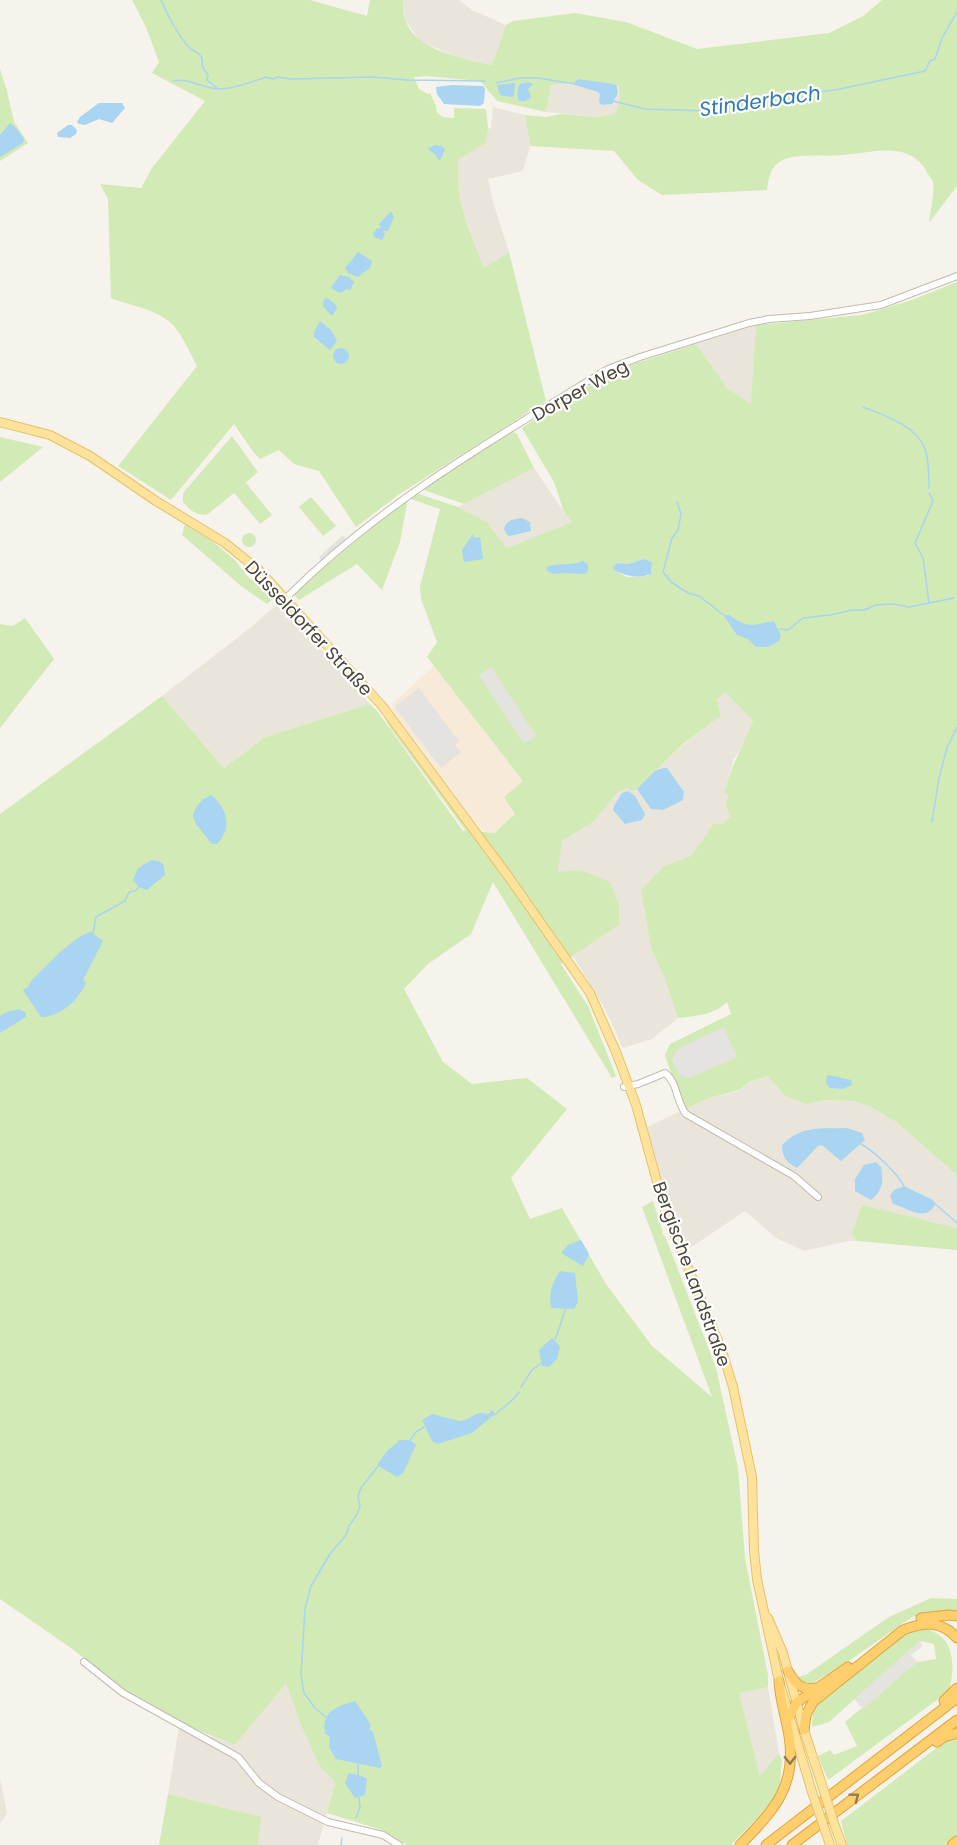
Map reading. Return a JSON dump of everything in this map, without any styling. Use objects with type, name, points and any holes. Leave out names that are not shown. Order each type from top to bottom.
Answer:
[{"type":"highway","points":[[790,1716],[796,1703],[914,1619],[957,1616]]},
{"type":"highway","points":[[804,1730],[806,1715],[813,1702],[903,1630],[929,1623],[943,1626],[957,1638]]},
{"type":"highway","points":[[788,1671],[801,1687],[811,1689],[820,1686]]},
{"type":"highway","points":[[740,1845],[772,1812],[787,1784],[790,1770],[789,1737],[780,1698],[779,1681]]},
{"type":"highway","points":[[909,1734],[957,1688]]},
{"type":"highway","points":[[766,1845],[957,1698]]},
{"type":"highway","points":[[792,1845],[957,1720]]},
{"type":"highway","points":[[918,1749],[932,1746],[944,1737],[957,1733]]},
{"type":"highway","points":[[952,1845],[957,1841]]},
{"type":"main road","name":"Düsseldorfer Straße","points":[[0,422],[50,435],[96,459],[156,501],[235,550],[260,571],[383,707],[522,895]]},
{"type":"main road","name":"Bergische Landstraße","points":[[522,895],[590,993],[641,1120],[665,1211],[722,1351],[751,1468],[755,1567],[779,1681],[830,1845]]},
{"type":"main road","name":"Bergische Landstraße","points":[[765,1611],[779,1639],[804,1730],[842,1845]]},
{"type":"street","name":"Dorper Weg","points":[[286,598],[329,556],[410,493],[608,369],[749,323],[881,305],[957,276]]},
{"type":"street","points":[[626,1086],[665,1073],[672,1080],[680,1105],[690,1118],[794,1176],[819,1197]]},
{"type":"street","points":[[84,1662],[123,1693],[238,1757],[259,1783],[278,1797],[328,1822],[383,1835],[399,1845]]},
{"type":"shaded area","points":[[403,0],[459,0],[472,10],[506,25],[492,65],[457,57],[420,41],[405,20]]},
{"type":"shaded area","points":[[578,79],[614,84],[620,97],[615,114],[598,117],[546,112],[551,85],[574,83]]},
{"type":"shaded area","points":[[493,107],[525,115],[530,146],[523,171],[488,179],[509,252],[484,268],[466,222],[459,195],[458,160],[484,143],[488,128],[491,129]]},
{"type":"shaded area","points":[[756,325],[752,405],[728,389],[696,344]]},
{"type":"shaded area","points":[[534,468],[573,522],[507,548],[487,522],[458,507]]},
{"type":"shaded area","points":[[343,535],[346,539],[321,560],[319,557]]},
{"type":"shaded area","points":[[275,606],[286,610],[370,704],[265,737],[224,768],[162,696]]},
{"type":"shaded area","points":[[434,666],[523,781],[515,814],[493,833],[482,831],[392,710],[392,704]]},
{"type":"shaded area","points":[[491,667],[536,736],[524,744],[479,675]]},
{"type":"shaded area","points":[[419,688],[459,741],[455,745],[461,752],[441,768],[395,708]]},
{"type":"shaded area","points":[[725,692],[753,721],[734,759],[724,792],[728,795],[727,806],[730,816],[723,824],[714,823],[691,856],[665,865],[641,890],[651,948],[665,979],[678,1018],[652,1039],[623,1048],[604,1007],[573,956],[619,925],[557,872],[562,841],[593,822],[618,792],[628,788],[637,789],[684,744],[721,716],[717,699]]},
{"type":"shaded area","points":[[724,1027],[737,1057],[695,1076],[688,1078],[678,1074],[672,1060],[676,1052],[681,1047]]},
{"type":"shaded area","points":[[768,1076],[785,1096],[807,1103],[824,1100],[854,1101],[869,1106],[896,1122],[957,1175],[957,1228],[928,1221],[852,1234],[857,1241],[804,1251],[776,1238],[745,1211],[690,1248],[681,1234],[665,1191],[647,1127],[706,1099],[739,1091],[750,1082]]},
{"type":"shaded area","points":[[920,1641],[923,1646],[911,1655],[917,1662],[863,1709],[854,1699]]},
{"type":"shaded area","points":[[286,1682],[302,1728],[320,1767],[335,1782],[318,1845],[258,1845],[260,1817],[168,1794],[179,1727],[209,1741],[211,1736],[235,1745]]},
{"type":"shaded area","points":[[768,1687],[779,1753],[760,1777],[738,1692]]},
{"type":"shaded area","points":[[0,1778],[7,1814],[0,1823]]},
{"type":"green space","points":[[132,0],[310,0],[367,16],[370,0],[403,0],[405,19],[410,30],[418,38],[441,51],[492,65],[506,25],[513,21],[575,13],[626,22],[697,49],[829,33],[863,16],[882,0],[957,0],[957,186],[929,223],[933,186],[926,170],[909,155],[888,150],[789,158],[773,169],[767,190],[662,195],[638,180],[614,151],[530,146],[525,115],[546,117],[561,114],[598,117],[615,114],[620,97],[618,86],[614,84],[578,79],[574,83],[551,85],[546,112],[497,101],[480,81],[414,77],[419,89],[430,93],[437,113],[443,117],[454,118],[454,108],[486,109],[488,128],[485,143],[458,160],[459,195],[466,222],[484,268],[509,252],[546,401],[401,493],[356,527],[319,471],[294,464],[279,450],[260,459],[234,424],[171,500],[118,466],[197,366],[180,334],[167,320],[160,315],[111,298],[108,199],[100,184],[141,188],[152,168],[205,101],[152,73],[159,62],[146,27]]},
{"type":"green space","points":[[0,69],[14,122],[28,143],[0,161]]},
{"type":"green space","points":[[957,282],[957,1175],[896,1122],[869,1106],[854,1101],[824,1100],[807,1104],[785,1096],[768,1076],[750,1082],[739,1090],[706,1099],[686,1109],[682,1104],[665,1055],[670,1044],[731,1014],[727,1002],[711,1012],[678,1018],[665,979],[651,948],[641,890],[665,865],[691,856],[714,823],[723,824],[730,816],[726,806],[728,795],[724,792],[753,721],[725,692],[717,699],[721,716],[683,744],[637,789],[631,791],[628,788],[618,792],[593,822],[562,841],[558,872],[581,870],[610,882],[619,905],[619,925],[561,964],[588,1006],[616,1076],[612,1078],[493,882],[471,934],[428,964],[404,989],[443,1062],[472,1084],[527,1078],[567,1109],[511,1178],[530,1219],[562,1208],[606,1284],[652,1346],[712,1397],[642,1207],[653,1201],[662,1234],[665,1236],[716,1368],[738,1468],[745,1558],[768,1675],[768,1687],[739,1693],[760,1776],[779,1753],[782,1760],[779,1795],[731,1845],[407,1845],[382,1830],[327,1813],[335,1782],[320,1767],[302,1728],[286,1683],[235,1745],[180,1723],[129,1693],[71,1648],[0,1599],[0,814],[162,696],[224,768],[265,737],[370,704],[463,831],[466,831],[383,715],[470,831],[494,833],[515,814],[504,797],[523,781],[427,657],[437,642],[421,599],[420,586],[440,509],[408,498],[416,493],[458,507],[487,522],[507,548],[572,522],[564,512],[554,482],[522,428],[557,404],[621,368],[696,344],[728,389],[751,404],[756,325],[862,315],[912,300]],"holes":[[[644,559],[652,562],[648,576],[627,577],[614,570],[613,567],[617,563],[628,564]]]},
{"type":"green space","points":[[513,432],[517,434],[534,468],[464,504],[421,489]]},
{"type":"green space","points":[[232,436],[258,472],[208,514],[197,514],[183,502],[183,493]]},
{"type":"green space","points":[[0,437],[43,447],[0,482]]},
{"type":"green space","points":[[246,483],[272,515],[260,524],[234,493]]},
{"type":"green space","points":[[311,497],[336,526],[323,536],[299,507]]},
{"type":"green space","points":[[408,498],[400,542],[382,590],[357,564],[299,600],[293,593]]},
{"type":"green space","points":[[185,524],[212,541],[235,560],[248,577],[276,596],[267,604],[241,586],[182,535]]},
{"type":"green space","points":[[246,533],[252,533],[256,540],[252,547],[246,547],[242,543],[242,537]]},
{"type":"green space","points":[[25,618],[54,659],[0,728],[0,624],[13,626]]},
{"type":"green space","points":[[862,1205],[957,1228],[957,1250],[857,1241],[852,1234]]},
{"type":"green space","points":[[931,1598],[957,1599],[957,1612],[929,1613],[912,1617],[816,1681],[806,1684],[796,1678],[807,1674],[889,1617]]},
{"type":"green space","points":[[919,1628],[939,1635],[950,1650],[952,1669],[949,1691],[828,1780],[818,1756],[830,1750],[834,1755],[857,1746],[845,1722],[917,1662],[936,1659],[934,1644],[920,1641],[829,1722],[812,1727],[813,1709],[889,1644]]},
{"type":"green space","points":[[957,1737],[957,1837],[944,1845],[847,1845],[841,1821],[943,1743]]},
{"type":"green space","points":[[168,1794],[261,1817],[258,1845],[159,1845]]},
{"type":"water","points":[[578,79],[614,84],[617,86],[618,93],[612,104],[602,105],[599,102],[598,92],[575,85]]},
{"type":"water","points":[[528,82],[533,84],[528,89],[531,97],[526,101],[519,101],[518,88],[520,84]]},
{"type":"water","points":[[515,83],[512,97],[500,95],[497,85]]},
{"type":"water","points":[[483,86],[485,89],[484,103],[480,106],[444,104],[437,94],[436,87]]},
{"type":"water","points":[[99,103],[122,103],[125,108],[112,123],[99,119],[85,125],[77,122],[80,117]]},
{"type":"water","points":[[10,123],[24,139],[23,143],[0,157],[0,135]]},
{"type":"water","points":[[68,125],[72,125],[77,130],[76,134],[70,138],[58,137],[57,133]]},
{"type":"water","points":[[434,145],[445,149],[441,159],[438,160],[436,155],[428,149]]},
{"type":"water","points":[[391,211],[394,217],[388,231],[383,231],[385,234],[382,240],[374,237],[373,234],[377,228],[381,228],[379,224]]},
{"type":"water","points":[[358,252],[372,261],[370,268],[358,277],[348,273],[345,268]]},
{"type":"water","points":[[340,275],[349,277],[354,282],[350,290],[347,289],[340,293],[331,288]]},
{"type":"water","points":[[327,298],[337,308],[332,316],[323,306],[324,299]]},
{"type":"water","points":[[320,321],[331,330],[337,341],[330,350],[314,337]]},
{"type":"water","points":[[338,348],[344,348],[349,356],[347,362],[338,364],[333,359],[333,353]]},
{"type":"water","points":[[522,518],[530,522],[531,531],[507,535],[504,529],[506,524],[511,520]]},
{"type":"water","points":[[473,534],[474,538],[480,537],[483,559],[464,562],[462,550]]},
{"type":"water","points":[[644,559],[652,562],[651,574],[632,576],[614,570],[613,567],[617,563],[628,564]]},
{"type":"water","points":[[583,561],[588,565],[588,571],[585,574],[553,574],[546,570],[548,566]]},
{"type":"water","points":[[729,615],[751,625],[774,621],[781,635],[779,641],[768,647],[756,647],[748,639],[737,635],[724,616]]},
{"type":"water","points":[[667,768],[684,792],[683,800],[663,810],[651,809],[637,789],[655,771]]},
{"type":"water","points":[[628,791],[635,796],[645,814],[642,820],[625,824],[613,810],[622,793]]},
{"type":"water","points":[[211,795],[221,806],[226,818],[225,831],[217,844],[212,844],[196,824],[193,816],[199,803]]},
{"type":"water","points":[[152,860],[163,864],[165,875],[147,890],[139,887],[133,880],[138,868]]},
{"type":"water","points":[[91,932],[103,941],[83,980],[86,983],[83,989],[74,1001],[56,1014],[41,1017],[23,990],[69,945]]},
{"type":"water","points":[[19,1009],[26,1013],[26,1017],[0,1033],[0,1016]]},
{"type":"water","points":[[829,1075],[851,1080],[852,1085],[843,1089],[830,1088],[826,1083]]},
{"type":"water","points":[[847,1128],[862,1133],[865,1140],[841,1161],[822,1145],[818,1146],[797,1168],[784,1156],[782,1145],[797,1134],[812,1129]]},
{"type":"water","points":[[876,1162],[881,1167],[882,1182],[880,1190],[871,1200],[855,1191],[855,1179],[864,1165]]},
{"type":"water","points":[[904,1186],[933,1200],[935,1205],[926,1213],[921,1213],[893,1204],[890,1196],[894,1190]]},
{"type":"water","points":[[581,1240],[589,1254],[583,1266],[561,1253],[568,1245]]},
{"type":"water","points":[[560,1271],[575,1273],[578,1302],[574,1309],[551,1308],[552,1288]]},
{"type":"water","points":[[552,1338],[560,1346],[557,1359],[549,1367],[542,1366],[539,1350]]},
{"type":"water","points":[[492,1410],[495,1414],[472,1433],[438,1444],[432,1441],[422,1420],[432,1414],[464,1421],[479,1413],[488,1414]]},
{"type":"water","points":[[400,1440],[410,1440],[416,1445],[403,1473],[397,1477],[377,1465],[387,1451]]},
{"type":"water","points":[[355,1701],[371,1725],[369,1729],[373,1732],[382,1766],[380,1768],[336,1759],[329,1747],[330,1737],[325,1733],[324,1726],[328,1715],[337,1708]]},
{"type":"water","points":[[349,1773],[367,1779],[365,1795],[355,1798],[345,1783]]},
{"type":"waterway","points":[[161,0],[183,40],[202,58],[202,66],[208,75],[207,80],[218,89]]},
{"type":"waterway","name":"Stinderbach","points":[[613,101],[645,109],[707,111],[750,100],[835,90],[925,71],[930,61],[935,59],[942,38],[957,12]]},
{"type":"waterway","name":"Stinderbach","points":[[173,81],[184,81],[219,89],[237,87],[266,77],[273,79],[278,77],[292,79],[373,77],[485,81]]},
{"type":"waterway","name":"Stinderbach","points":[[496,83],[520,78],[538,78],[575,84]]},
{"type":"waterway","points":[[863,407],[899,422],[921,441],[927,458],[929,488]]},
{"type":"waterway","points":[[929,493],[933,501],[915,543],[923,558],[929,603]]},
{"type":"waterway","points":[[677,502],[681,514],[678,530],[672,538],[663,572],[671,582],[688,593],[699,596],[725,616]]},
{"type":"waterway","points":[[780,629],[788,630],[803,618],[864,610],[876,605],[893,604],[909,607],[954,598]]},
{"type":"waterway","points":[[932,822],[939,778],[947,748],[957,727]]},
{"type":"waterway","points":[[93,934],[96,917],[125,901],[129,892],[139,887]]},
{"type":"waterway","points":[[861,1144],[885,1163],[904,1186]]},
{"type":"waterway","points":[[933,1202],[957,1223]]},
{"type":"waterway","points":[[555,1340],[566,1308]]},
{"type":"waterway","points":[[521,1387],[532,1370],[543,1362]]},
{"type":"waterway","points":[[494,1415],[519,1392]]},
{"type":"waterway","points":[[410,1440],[424,1427]]},
{"type":"waterway","points":[[326,1717],[315,1708],[304,1693],[301,1675],[305,1609],[311,1586],[330,1554],[346,1535],[357,1514],[361,1488],[379,1465]]},
{"type":"waterway","points":[[358,1764],[358,1774]]},
{"type":"waterway","points":[[356,1818],[360,1807],[359,1797]]},
{"type":"waterway","points":[[341,1845],[342,1838]]}]
